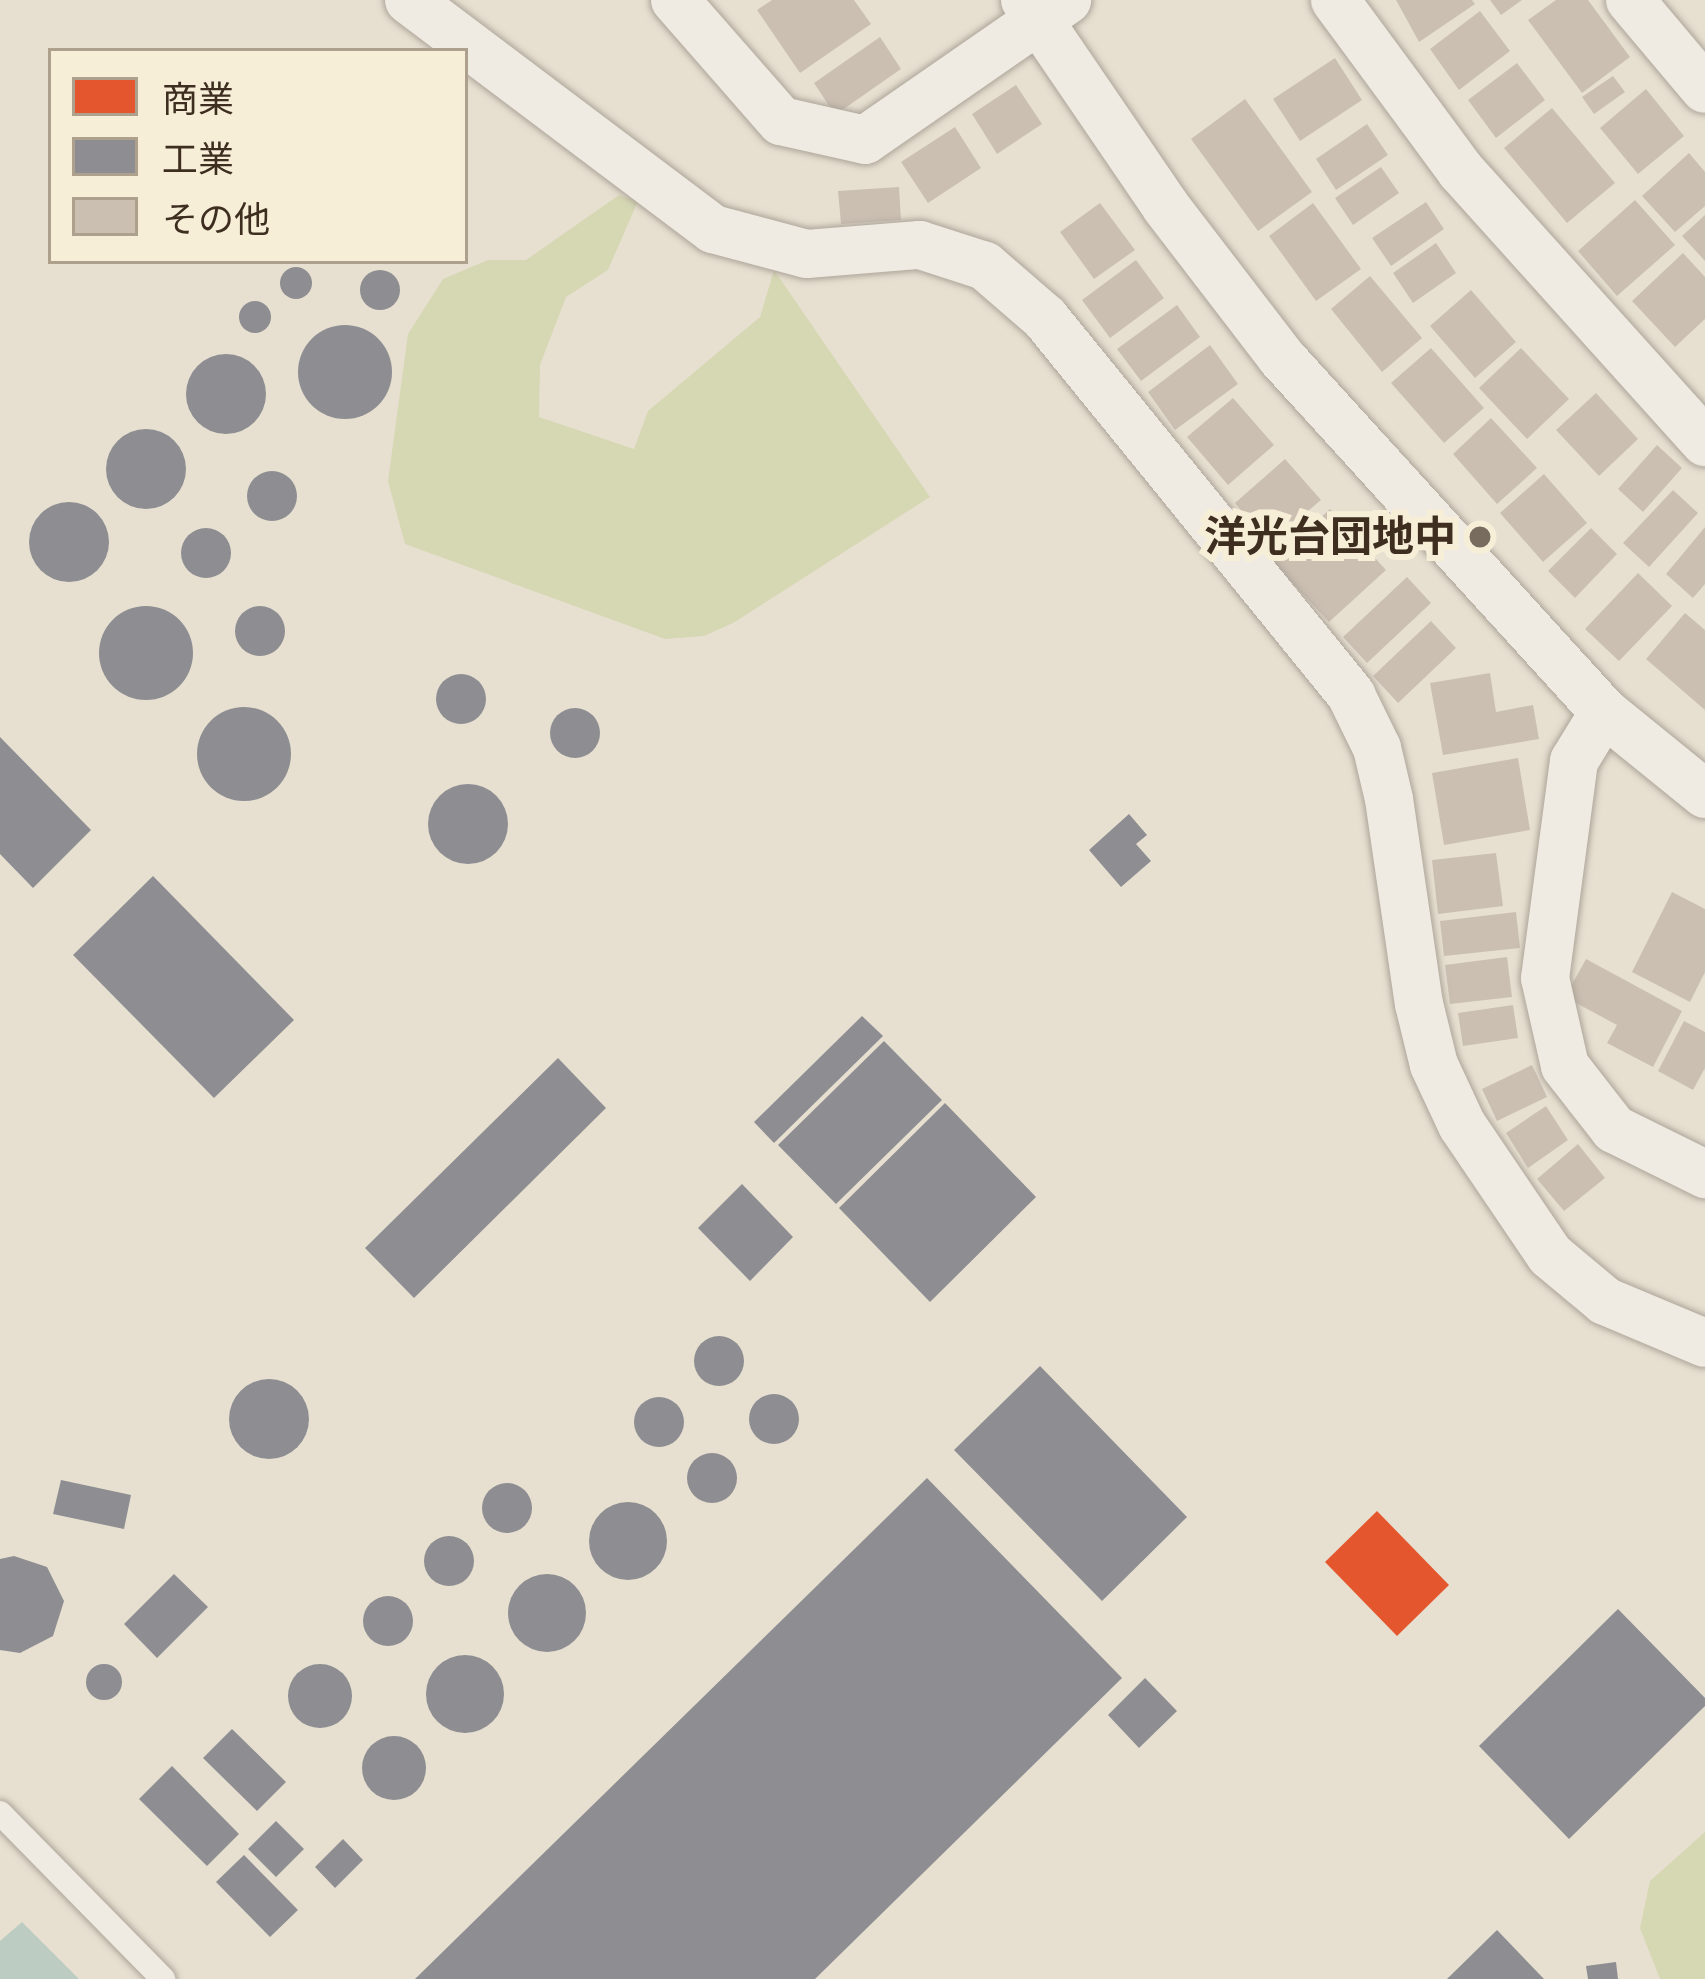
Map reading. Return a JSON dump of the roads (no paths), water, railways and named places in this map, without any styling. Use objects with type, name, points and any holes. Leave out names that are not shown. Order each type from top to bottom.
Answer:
[{"type":"street","points":[[409,0],[713,230],[807,254],[920,244],[985,266],[1045,318],[1351,695],[1377,748],[1419,1004],[1434,1064],[1462,1125],[1550,1255],[1605,1301],[1705,1342]]},
{"type":"street","points":[[675,0],[781,121],[865,140],[1043,6],[1166,207],[1281,357],[1604,712],[1705,794]]},
{"type":"street","points":[[1335,0],[1461,171],[1705,442]]},
{"type":"street","points":[[1630,0],[1705,89]]},
{"type":"street","points":[[1604,712],[1574,761],[1544,977],[1565,1066],[1614,1129],[1705,1174]]},
{"type":"lane","points":[[0,1813],[163,1979]]},
{"type":"place","name":"洋光台団地中","points":[[1480,537]]}]
